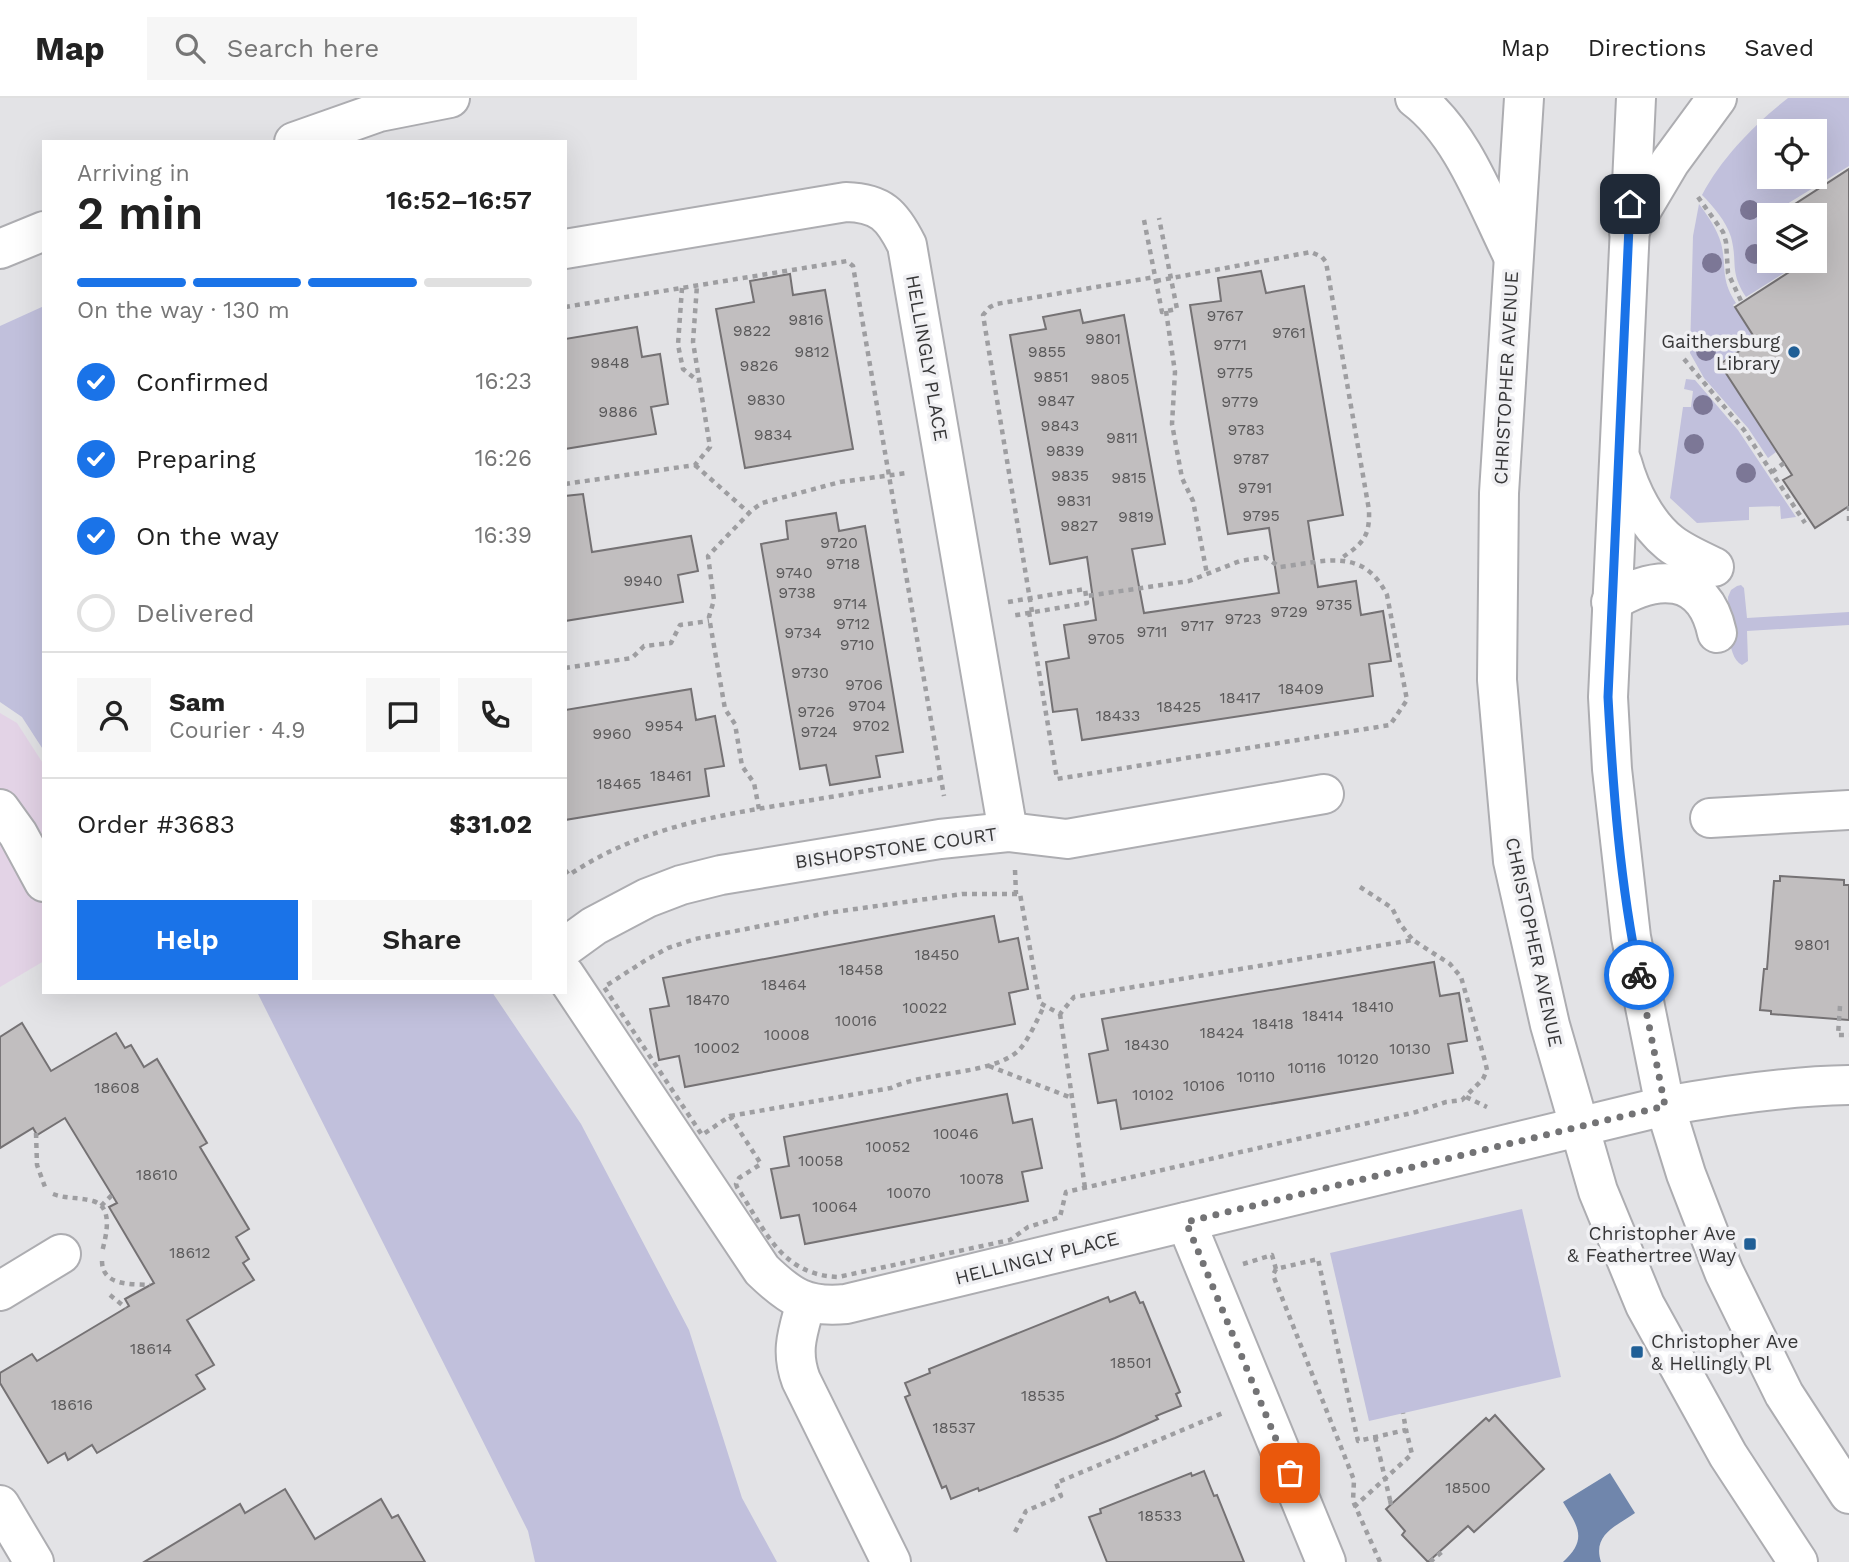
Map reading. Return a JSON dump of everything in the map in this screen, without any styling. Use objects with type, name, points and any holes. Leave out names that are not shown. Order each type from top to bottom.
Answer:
[{"type":"street","points":[[300,140],[379,112],[450,98]]},
{"type":"street","points":[[1415,98],[1427,107],[1462,154],[1513,256]]},
{"type":"street","name":"CHRISTOPHER AVENUE","points":[[1524,98],[1499,493],[1497,680],[1513,861],[1549,1025],[1598,1191],[1645,1305],[1728,1455],[1798,1562]]},
{"type":"street","points":[[1636,98],[1608,697],[1612,769],[1631,937],[1665,1106],[1686,1174],[1730,1284],[1784,1394],[1849,1494]]},
{"type":"street","points":[[1629,231],[1670,162],[1717,98]]},
{"type":"street","name":"HELLINGLY PLACE","points":[[567,249],[846,202],[864,202],[883,210],[898,226],[907,246],[1008,832]]},
{"type":"street","points":[[0,249],[42,232]]},
{"type":"street","points":[[1618,447],[1632,492],[1660,533],[1677,547],[1714,567]]},
{"type":"street","points":[[1611,602],[1649,583],[1680,584],[1708,606],[1717,633]]},
{"type":"street","name":"BISHOPSTONE COURT","points":[[567,946],[622,910],[681,885],[721,875],[865,850],[1008,832],[1067,839],[1324,794]]},
{"type":"street","points":[[0,809],[18,834],[42,878]]},
{"type":"street","points":[[1710,818],[1849,810]]},
{"type":"street","name":"HELLINGLY PLACE","points":[[567,978],[762,1270],[782,1289],[806,1302],[825,1306],[846,1304],[1665,1106],[1741,1093],[1849,1085]]},
{"type":"street","points":[[1186,1222],[1326,1562]]},
{"type":"street","points":[[0,1291],[61,1254]]},
{"type":"street","points":[[806,1302],[794,1348],[795,1363],[891,1562]]},
{"type":"street","points":[[0,1505],[34,1562]]},
{"type":"path","points":[[1698,197],[1723,232],[1728,273],[1742,303]]},
{"type":"path","points":[[1144,220],[1162,312],[1177,309],[1159,218]]},
{"type":"path","points":[[1087,596],[1189,581],[1241,561],[1265,557],[1280,568],[1340,559],[1355,562],[1370,570],[1387,595],[1407,700],[1390,724],[1057,779],[983,316],[996,304],[1170,278],[1311,252],[1326,262],[1369,510],[1367,536],[1360,545],[1340,559]]},
{"type":"path","points":[[567,307],[847,261],[853,266],[944,796]]},
{"type":"path","points":[[567,484],[695,465],[710,447],[693,342],[697,285]]},
{"type":"path","points":[[682,288],[678,345],[683,369],[699,382]]},
{"type":"path","points":[[1166,311],[1175,372],[1172,424],[1182,478],[1193,501],[1207,574]]},
{"type":"path","points":[[1684,359],[1744,430],[1805,523]]},
{"type":"path","points":[[1772,472],[1784,463]]},
{"type":"path","points":[[695,465],[749,513]]},
{"type":"path","points":[[759,808],[754,783],[742,766],[735,723],[725,709],[709,621],[713,600],[708,556],[762,503],[825,485],[888,476]]},
{"type":"path","points":[[1849,502],[1849,521]]},
{"type":"path","points":[[1085,589],[1087,596],[1087,603],[1031,612],[971,616],[1030,598],[1085,589]]},
{"type":"path","points":[[567,668],[632,658],[644,646],[671,643],[680,625],[709,621]]},
{"type":"path","points":[[567,872],[569,875],[604,854],[665,828],[759,808],[940,778]]},
{"type":"path","points":[[730,1116],[761,1164],[739,1178],[737,1187],[788,1261],[821,1277],[838,1277],[1010,1240],[1028,1227],[1058,1219],[1062,1213],[1066,1192],[1462,1100],[1480,1084],[1486,1070],[1465,986],[1456,970],[1413,940],[1392,908],[1360,887]]},
{"type":"path","points":[[1044,1006],[1021,1048],[1004,1061],[907,1080],[891,1088],[730,1116],[702,1135],[604,987],[668,948],[724,932],[930,897],[1020,894],[1040,1003],[1060,1014]]},
{"type":"path","points":[[1085,1188],[1060,1014],[1074,997],[1413,940]]},
{"type":"path","points":[[1840,1006],[1838,1035],[1849,1035]]},
{"type":"path","points":[[988,1065],[1073,1099]]},
{"type":"path","points":[[36,1133],[37,1165],[45,1187]]},
{"type":"path","points":[[53,1194],[94,1201],[101,1206],[106,1214],[102,1255],[104,1274],[118,1282],[150,1285]]},
{"type":"path","points":[[101,1206],[112,1195]]},
{"type":"path","points":[[1380,1562],[1353,1501],[1354,1480],[1273,1275],[1276,1269],[1318,1259],[1358,1441],[1406,1430]]},
{"type":"path","points":[[110,1295],[126,1308]]},
{"type":"path","points":[[1015,1532],[1026,1511],[1061,1496],[1056,1483],[1259,1398]]},
{"type":"path","points":[[1345,1515],[1412,1454],[1403,1413]]},
{"type":"path","points":[[1375,1437],[1390,1502]]},
{"type":"path","points":[[1430,1562],[1444,1550]]},
{"type":"shaded area","points":[[1788,98],[1849,98],[1849,166],[1827,179],[1827,119],[1764,119]]},
{"type":"shaded area","points":[[1757,125],[1757,189],[1811,189],[1789,203],[1757,203],[1757,273],[1784,273],[1746,297],[1737,280],[1729,231],[1719,214],[1702,195],[1729,154]]},
{"type":"shaded area","points":[[1699,204],[1719,238],[1726,280],[1736,303],[1733,305],[1755,339],[1719,363],[1776,452],[1768,458],[1748,428],[1704,378],[1690,353],[1693,236]]},
{"type":"shaded area","points":[[42,307],[42,748],[22,717],[0,702],[0,326]]},
{"type":"shaded area","points":[[1686,379],[1695,380],[1738,430],[1796,517],[1781,519],[1780,506],[1749,507],[1749,520],[1697,523],[1670,498],[1683,407],[1691,407],[1693,391],[1684,389]]},
{"type":"shaded area","points":[[1737,586],[1744,588],[1747,618],[1849,612],[1849,625],[1747,631],[1748,661],[1742,665],[1733,653],[1729,634],[1728,597],[1731,590]]},
{"type":"shaded area","points":[[0,713],[17,723],[42,762],[42,962],[0,987]]},
{"type":"shaded area","points":[[258,994],[493,994],[581,1124],[689,1330],[742,1498],[777,1562],[535,1562],[528,1531]]},
{"type":"shaded area","points":[[1522,1209],[1561,1377],[1369,1421],[1330,1253]]},
{"type":"shaded area","points":[[1610,1473],[1635,1513],[1603,1538],[1599,1552],[1601,1562],[1563,1562],[1576,1546],[1578,1533],[1563,1502]]},
{"type":"building","name":"Gaithersburg Library","points":[[1849,169],[1849,506],[1815,528],[1783,480],[1792,475],[1720,364],[1756,340],[1735,307],[1788,273],[1827,273],[1827,203],[1797,203],[1818,189],[1827,189],[1827,183]]},
{"type":"building","points":[[1261,271],[1266,293],[1304,286],[1343,515],[1308,521],[1318,587],[1356,581],[1361,615],[1383,611],[1391,661],[1369,664],[1373,696],[1082,740],[1077,709],[1053,712],[1046,662],[1069,658],[1064,625],[1096,620],[1087,557],[1050,564],[1010,335],[1046,329],[1043,317],[1080,310],[1083,323],[1124,315],[1165,544],[1132,549],[1144,613],[1279,593],[1269,528],[1228,534],[1190,305],[1221,301],[1218,278]]},
{"type":"building","points":[[790,274],[793,295],[825,290],[853,449],[745,468],[716,309],[754,302],[750,281]]},
{"type":"building","points":[[637,327],[642,357],[660,354],[668,404],[651,407],[656,434],[567,449],[567,339]]},
{"type":"building","points":[[583,494],[592,552],[691,536],[698,571],[678,575],[683,602],[567,621],[567,496]]},
{"type":"building","points":[[836,513],[839,531],[865,526],[903,752],[876,756],[880,777],[830,785],[826,765],[800,769],[761,544],[788,539],[786,521]]},
{"type":"building","points":[[691,689],[696,720],[715,716],[724,766],[705,769],[709,796],[567,820],[567,710]]},
{"type":"building","points":[[1780,876],[1844,880],[1844,885],[1849,885],[1849,1020],[1771,1014],[1771,1011],[1760,1010],[1764,969],[1767,969],[1774,881],[1780,881]]},
{"type":"building","points":[[994,916],[999,942],[1018,938],[1028,989],[1009,993],[1015,1024],[685,1087],[679,1056],[659,1060],[650,1009],[669,1006],[663,978]]},
{"type":"building","points":[[1434,962],[1440,996],[1459,993],[1467,1041],[1448,1044],[1453,1073],[1121,1129],[1116,1100],[1098,1103],[1089,1054],[1108,1050],[1102,1019]]},
{"type":"building","points":[[22,1023],[51,1071],[116,1033],[125,1048],[131,1045],[144,1067],[157,1059],[207,1143],[200,1147],[249,1229],[236,1237],[249,1259],[243,1263],[254,1280],[187,1320],[214,1365],[196,1375],[205,1389],[97,1453],[92,1445],[68,1460],[65,1453],[48,1463],[0,1383],[0,1373],[32,1354],[37,1361],[129,1306],[125,1299],[154,1283],[109,1207],[117,1203],[65,1118],[37,1135],[33,1128],[0,1148],[0,1037]]},
{"type":"building","points":[[1007,1094],[1013,1123],[1032,1119],[1042,1168],[1022,1172],[1028,1201],[805,1244],[799,1215],[781,1218],[771,1169],[789,1166],[784,1137]]},
{"type":"building","points":[[1135,1292],[1140,1303],[1143,1302],[1180,1392],[1176,1394],[1181,1406],[1115,1438],[979,1491],[978,1488],[951,1499],[946,1486],[942,1488],[905,1397],[910,1395],[905,1383],[930,1373],[929,1369],[1108,1297],[1110,1302]]},
{"type":"building","points":[[1495,1415],[1544,1469],[1474,1532],[1468,1526],[1428,1562],[1402,1535],[1405,1531],[1386,1509],[1486,1418],[1489,1421]]},
{"type":"building","points":[[1204,1471],[1214,1496],[1217,1495],[1244,1562],[1107,1562],[1089,1517],[1101,1513],[1100,1509],[1191,1473],[1192,1476]]},
{"type":"building","points":[[285,1489],[315,1539],[381,1499],[392,1518],[398,1515],[425,1562],[144,1562],[240,1504],[245,1513]]},
{"type":"way so far","points":[[1290,1473],[1186,1222],[1665,1106],[1639,975]]},
{"type":"place","name":"Gaithersburg Library","points":[[1794,352]]},
{"type":"place","name":"Christopher Ave & Feathertree Way","points":[[1750,1244]]},
{"type":"place","name":"Christopher Ave & Hellingly Pl","points":[[1637,1352]]},
{"type":"route","points":[[1630,204],[1608,697],[1612,769],[1631,937],[1639,975]]}]
